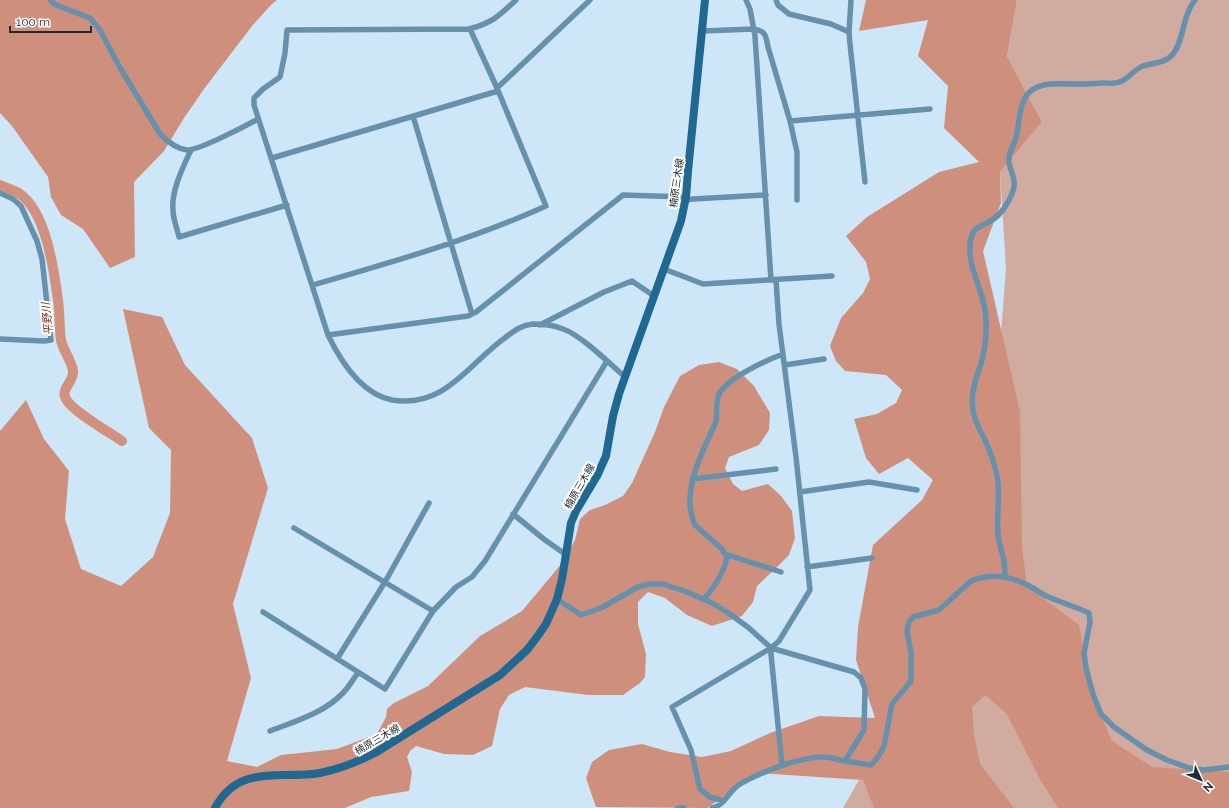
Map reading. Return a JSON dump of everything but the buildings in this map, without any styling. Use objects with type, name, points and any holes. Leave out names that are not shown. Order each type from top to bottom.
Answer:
[{"type":"main road","name":"楠原三木線","points":[[214,808],[224,795],[244,781],[257,776],[318,774],[357,762],[406,734],[500,675],[527,650],[546,624],[557,599],[562,579],[570,523],[606,456],[613,416],[624,377],[681,221],[685,199],[705,0]]},
{"type":"street","points":[[50,0],[56,5],[90,18],[100,30],[119,66],[160,134],[175,146],[184,150],[191,150],[201,147],[258,119]]},
{"type":"street","points":[[516,0],[498,17],[485,24],[470,29],[287,30],[285,53],[280,77],[263,89],[254,98],[254,105],[258,119],[272,158],[328,335],[335,350],[365,387],[387,399],[409,401],[426,399],[449,387],[463,376],[497,343],[518,328],[532,324],[550,325],[572,333],[607,361],[624,377]]},
{"type":"street","points":[[272,158],[497,90],[590,0]]},
{"type":"street","points":[[724,801],[710,797],[700,790],[691,750],[672,707],[779,642],[810,590],[800,492],[774,280],[766,195],[754,29],[750,9],[746,0]]},
{"type":"street","points":[[776,0],[778,4],[789,14],[831,24],[849,32]]},
{"type":"street","points":[[851,0],[849,32],[864,182]]},
{"type":"street","points":[[1005,577],[1004,562],[998,537],[997,518],[999,483],[986,441],[977,426],[973,410],[972,393],[985,344],[986,320],[985,306],[970,259],[972,234],[980,225],[994,219],[1001,213],[1014,189],[1015,178],[1009,166],[1009,158],[1016,136],[1024,99],[1031,90],[1054,84],[1119,82],[1139,68],[1167,60],[1174,53],[1189,7],[1195,0]]},
{"type":"street","points":[[313,285],[451,244],[522,217],[546,206],[470,29]]},
{"type":"street","points":[[702,31],[754,29],[761,30],[766,35],[797,152],[797,200]]},
{"type":"street","points":[[790,121],[930,109]]},
{"type":"street","points":[[413,116],[472,314]]},
{"type":"street","points":[[191,150],[178,180],[172,208],[179,238],[287,205]]},
{"type":"street","points":[[0,193],[13,199],[21,206],[37,241],[42,259],[51,340],[0,339]]},
{"type":"street","points":[[328,335],[468,316],[623,196],[685,199],[766,195]]},
{"type":"street","points":[[664,269],[704,284],[832,276]]},
{"type":"street","points":[[539,325],[604,292],[632,281],[654,296]]},
{"type":"street","points":[[780,572],[727,556],[722,549],[695,525],[689,496],[692,479],[716,422],[720,392],[730,381],[739,375],[769,359],[783,354]]},
{"type":"street","points":[[784,365],[824,359]]},
{"type":"street","points":[[263,612],[385,689],[433,611],[456,587],[472,577],[480,568],[607,361]]},
{"type":"street","points":[[692,479],[776,469]]},
{"type":"street","points":[[800,492],[869,482],[917,490]]},
{"type":"street","points":[[337,659],[385,582],[428,503]]},
{"type":"street","points":[[513,514],[565,554]]},
{"type":"street","points":[[294,528],[433,611]]},
{"type":"street","points":[[704,599],[715,585],[726,565],[727,556]]},
{"type":"street","points":[[807,567],[872,558]]},
{"type":"street","points":[[712,808],[715,808],[724,801],[737,786],[749,779],[782,765],[809,758],[831,758],[871,765],[878,757],[884,746],[892,704],[911,680],[911,653],[906,630],[913,617],[939,610],[963,588],[977,579],[991,576],[1017,580],[1047,596],[1089,613],[1090,622],[1084,653],[1086,668],[1093,694],[1101,714],[1114,727],[1147,750],[1167,760],[1189,768],[1204,770],[1229,768]]},
{"type":"street","points":[[557,599],[581,615],[601,608],[638,587],[650,584],[663,584],[704,599],[749,628],[771,648],[854,672],[861,678],[865,689],[864,730],[845,761]]},
{"type":"street","points":[[771,648],[782,765]]},
{"type":"street","points":[[270,731],[312,715],[333,702],[345,692],[358,673]]},
{"type":"street","points":[[678,808],[684,808]]},
{"type":"shaded area","points":[[0,0],[277,0],[252,26],[204,89],[164,151],[134,182],[135,257],[110,268],[83,229],[61,215],[51,197],[48,177],[12,126],[0,113]]},
{"type":"shaded area","points":[[866,0],[1017,0],[1007,56],[1042,122],[1000,172],[1001,203],[983,251],[1020,412],[1022,547],[1027,586],[1079,625],[1093,697],[1112,741],[1152,767],[1229,772],[1229,808],[1058,808],[1041,781],[1006,713],[985,695],[972,707],[974,734],[980,764],[1014,808],[874,808],[863,780],[758,773],[707,808],[596,807],[586,778],[592,762],[609,750],[642,744],[670,752],[702,757],[731,751],[770,733],[819,716],[875,718],[856,660],[858,627],[873,545],[922,500],[933,480],[908,458],[879,474],[866,458],[854,419],[877,414],[896,403],[902,390],[886,375],[845,371],[836,361],[830,346],[841,318],[863,293],[870,279],[866,262],[846,236],[867,217],[939,172],[979,162],[944,128],[948,86],[918,56],[928,20],[859,31]]},
{"type":"shaded area","points":[[1017,0],[1229,0],[1229,808],[843,808],[879,745],[998,372],[1006,269],[1000,172],[1042,122],[1007,56]]},
{"type":"shaded area","points":[[123,309],[162,317],[185,365],[252,438],[268,488],[233,604],[251,678],[227,761],[257,767],[281,755],[337,749],[377,734],[386,717],[387,709],[394,703],[428,686],[480,636],[522,611],[562,563],[575,540],[580,519],[590,510],[605,505],[623,496],[632,483],[655,432],[664,407],[680,376],[699,365],[719,362],[737,369],[754,386],[770,413],[769,430],[759,445],[729,457],[725,468],[733,484],[742,491],[768,484],[781,496],[792,511],[795,538],[789,555],[757,586],[753,602],[742,616],[712,626],[687,615],[665,598],[648,592],[638,602],[638,624],[646,654],[645,677],[640,683],[623,695],[588,695],[525,687],[509,695],[500,709],[492,746],[473,755],[444,754],[416,746],[410,751],[407,757],[412,772],[409,791],[371,797],[345,808],[0,808],[0,431],[26,400],[44,439],[69,471],[65,519],[81,569],[121,586],[153,557],[170,513],[171,450],[149,428]]},
{"type":"waterway","name":"平野川","points":[[0,185],[15,191],[29,202],[36,214],[47,242],[59,305],[61,340],[73,371],[73,375],[65,392],[66,399],[75,409],[122,441]]}]
